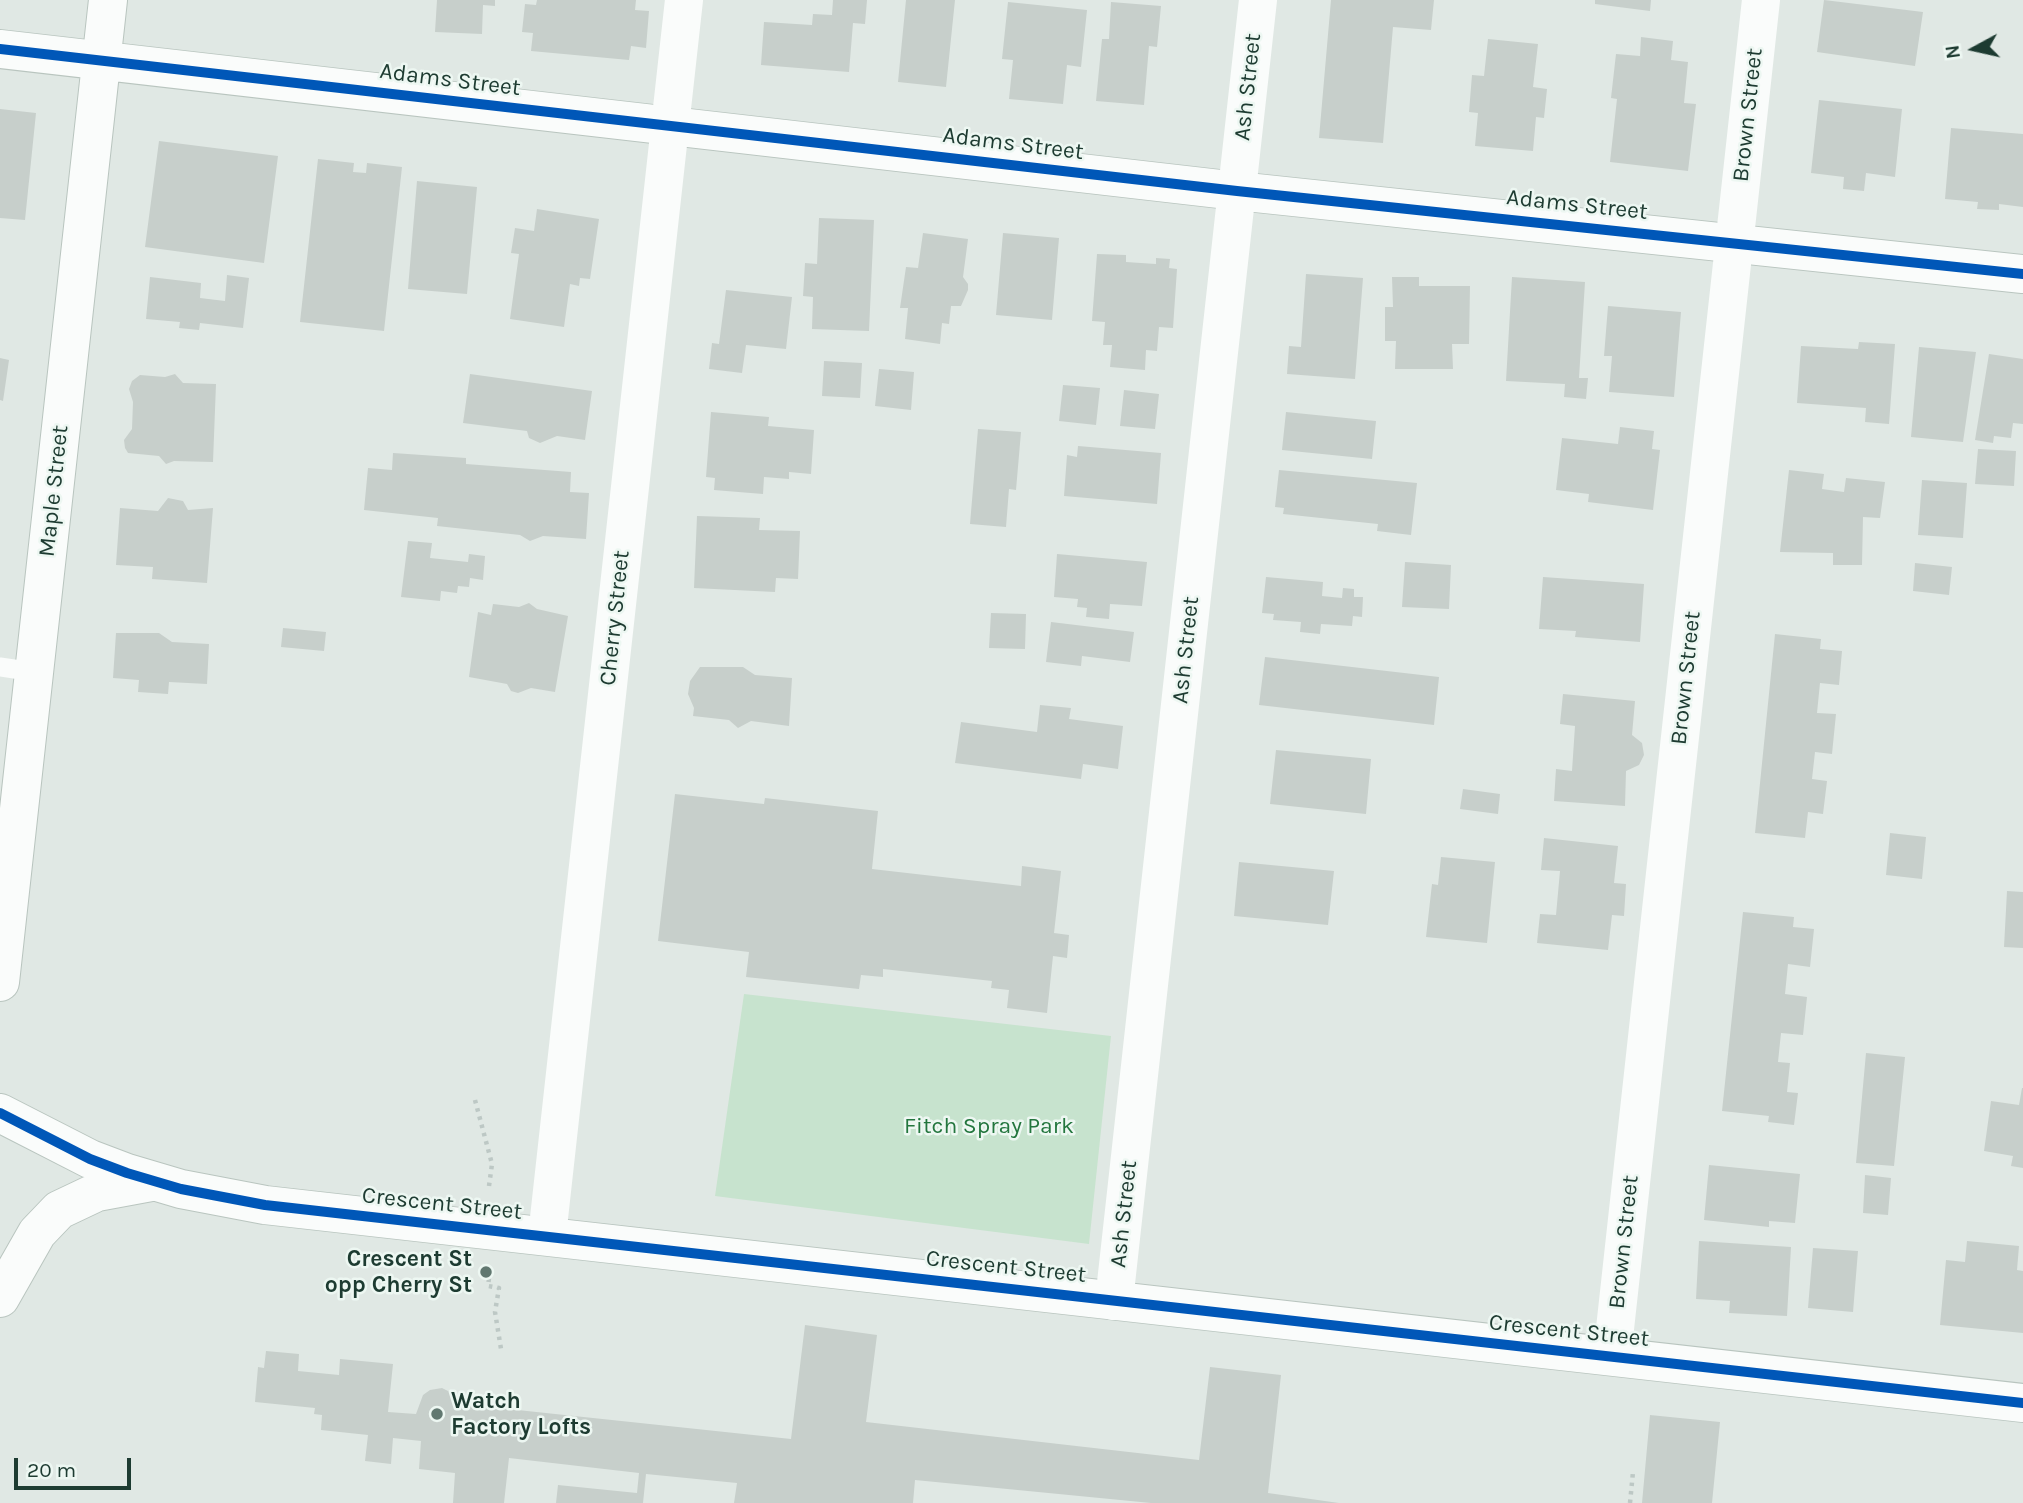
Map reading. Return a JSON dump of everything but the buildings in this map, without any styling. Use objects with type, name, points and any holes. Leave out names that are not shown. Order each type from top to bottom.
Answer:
[{"type":"street","name":"Maple Street","points":[[0,982],[17,670],[102,60],[108,0]]},
{"type":"street","name":"Cherry Street","points":[[547,1236],[684,0]]},
{"type":"street","name":"Ash Street","points":[[1114,1301],[1258,0]]},
{"type":"street","name":"Brown Street","points":[[1612,1356],[1761,0]]},
{"type":"street","name":"Adams Street","points":[[0,49],[1237,191],[2023,274]]},
{"type":"street","name":"Crescent Street","points":[[0,1113],[90,1159],[154,1182],[265,1205],[2023,1403]]},
{"type":"street","points":[[0,1298],[37,1233],[58,1210],[97,1192],[154,1182]]},
{"type":"path","points":[[475,1100],[492,1164],[489,1186]]},
{"type":"path","points":[[490,1266],[488,1286],[499,1288],[495,1312],[501,1349]]},
{"type":"path","points":[[1630,1503],[1633,1472]]},
{"type":"green space","name":"Fitch Spray Park","points":[[744,994],[1111,1036],[1089,1244],[715,1196]]},
{"type":"cycle path","points":[[0,49],[1237,191],[2023,274]]},
{"type":"cycle path","points":[[0,1113],[90,1159],[127,1173],[181,1189],[265,1205],[2023,1403]]},
{"type":"place","name":"Crescent St opp Cherry St","points":[[486,1272]]},
{"type":"place","name":"Watch Factory Lofts","points":[[437,1414]]}]
